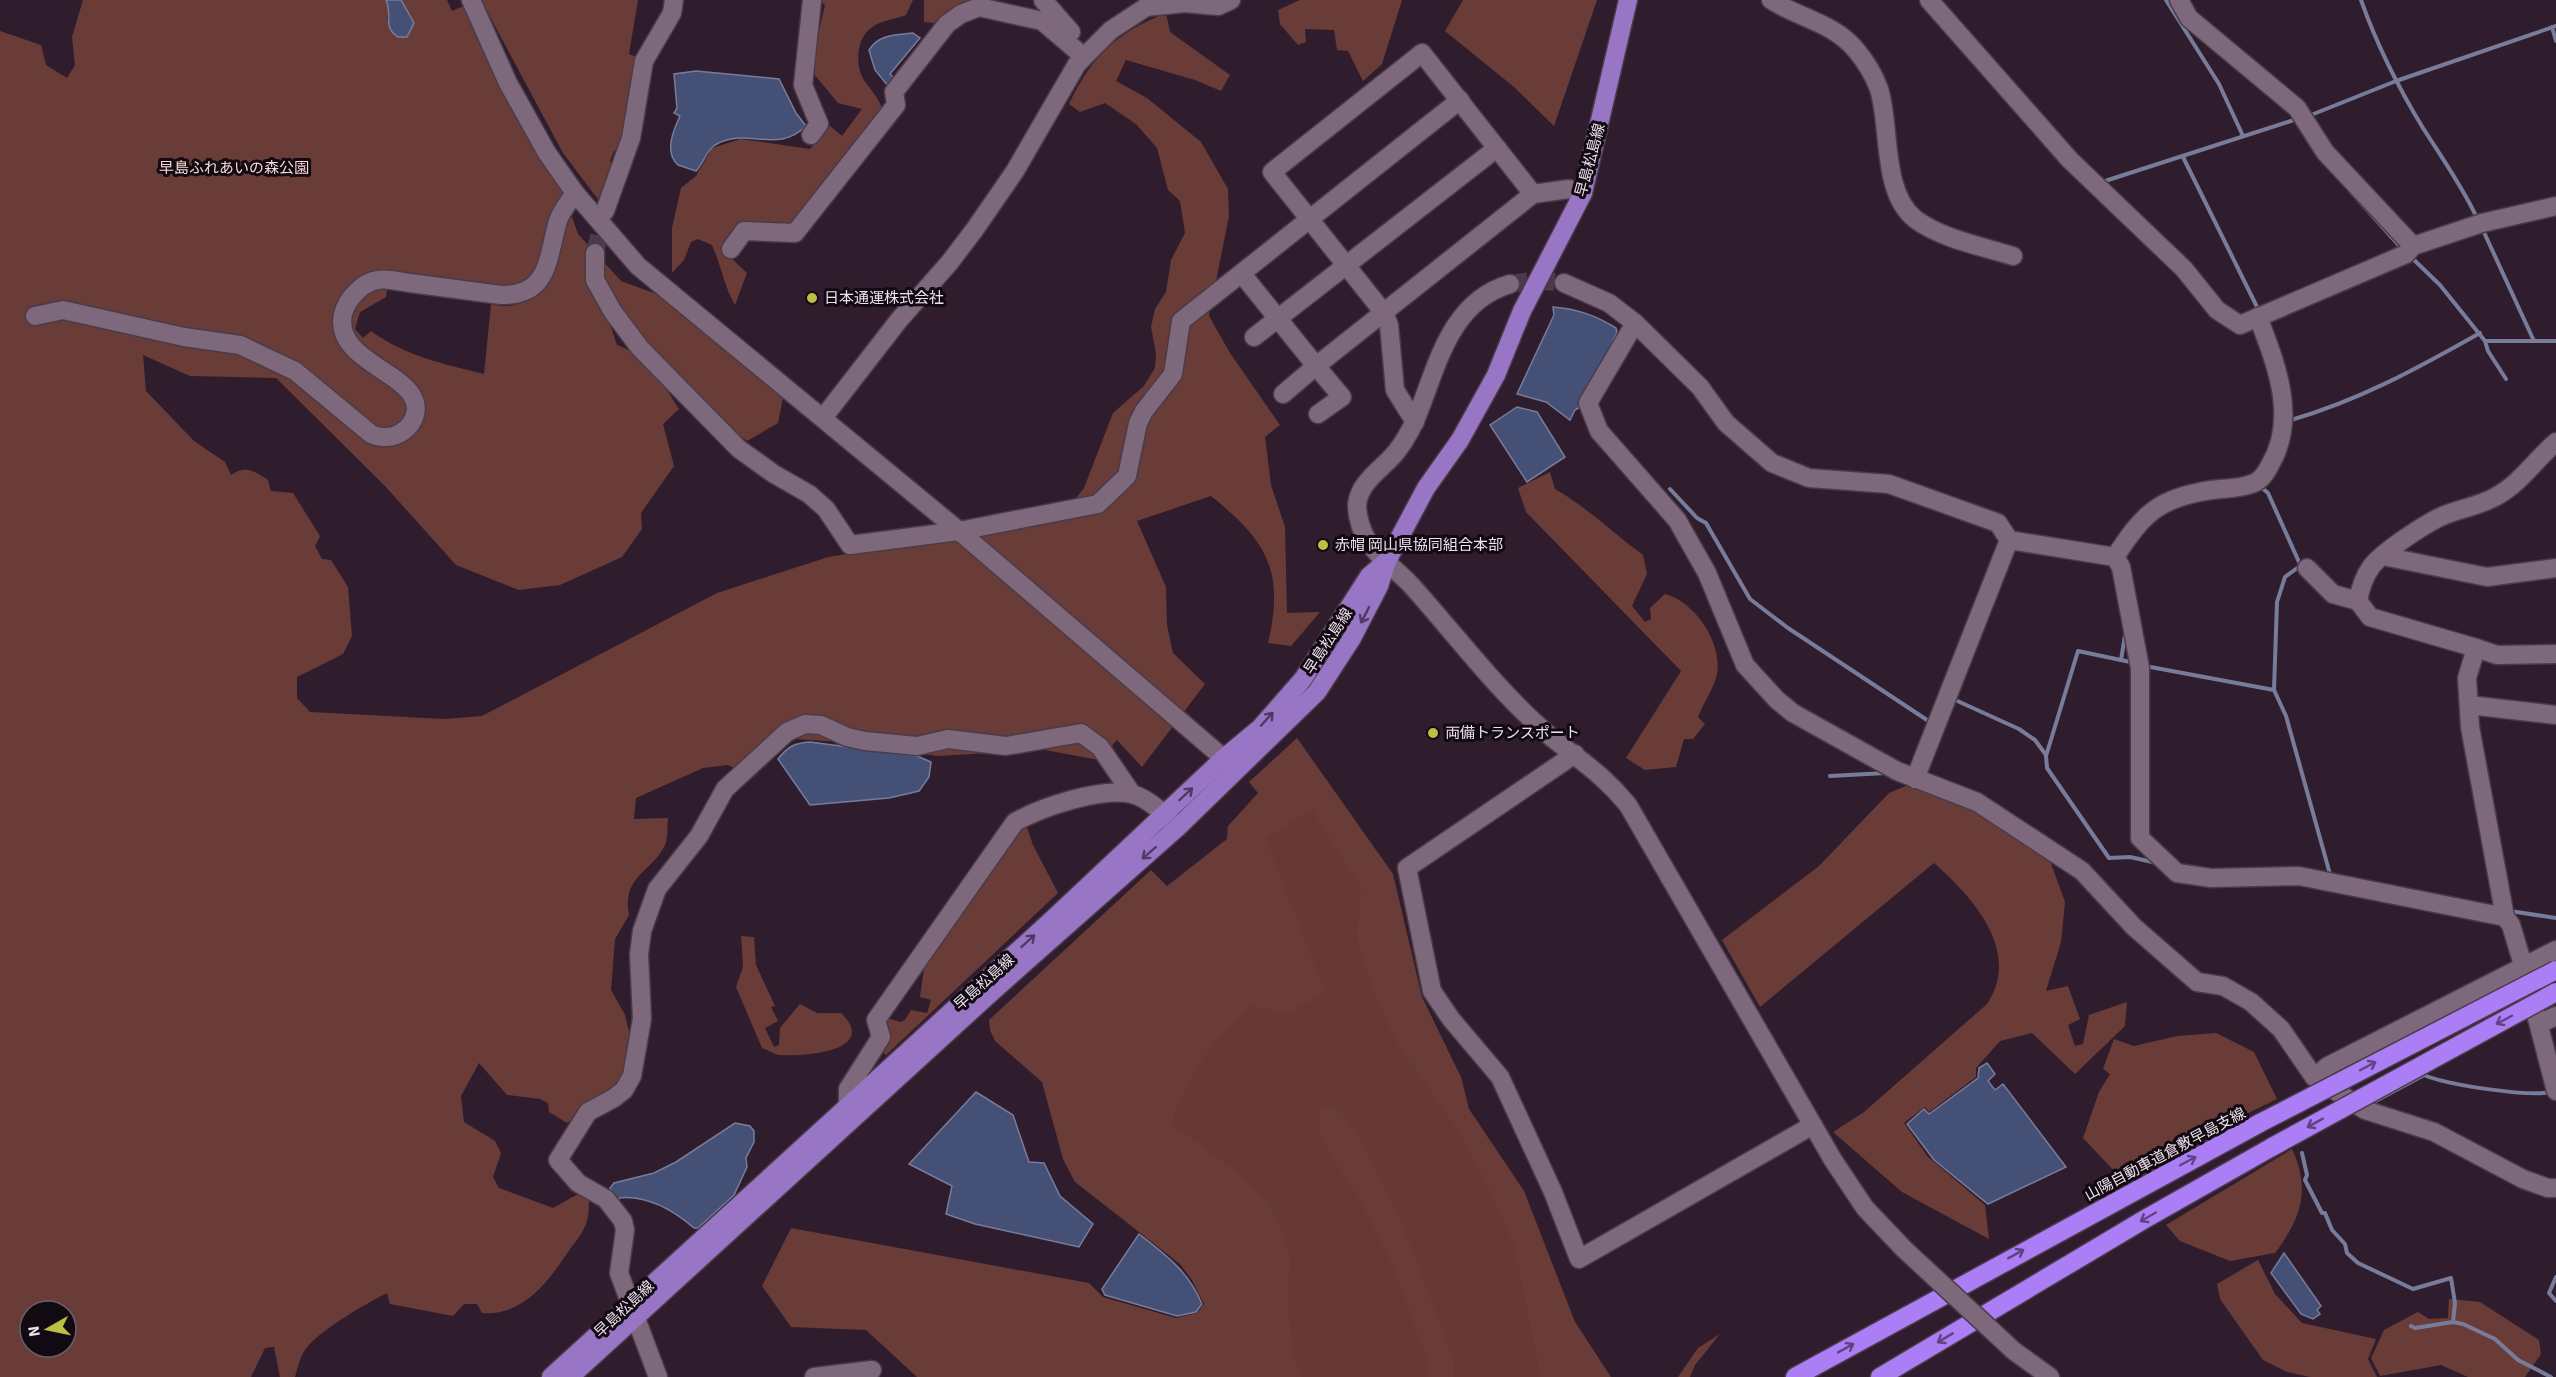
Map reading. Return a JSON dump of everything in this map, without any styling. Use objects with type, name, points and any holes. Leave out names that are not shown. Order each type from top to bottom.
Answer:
[{"type":"highway","name":"山陽自動車道倉敷早島支線","points":[[1795,1377],[2260,1123],[2556,970]]},
{"type":"highway","points":[[1880,1377],[2145,1219],[2556,992]]},
{"type":"main road","name":"早島松島線","points":[[551,1377],[633,1310],[1177,828],[1317,692],[1352,638],[1379,586],[1387,561],[1426,488],[1460,440],[1496,375],[1522,311],[1583,193],[1628,0]]},
{"type":"main road","name":"早島松島線","points":[[570,1377],[633,1310],[848,1105],[1055,917],[1224,758],[1260,728],[1303,679],[1369,576],[1387,561]]},
{"type":"street","points":[[471,0],[527,118],[547,153],[575,193],[638,266],[959,531],[1238,771]]},
{"type":"street","points":[[606,211],[632,138],[644,61],[672,13],[674,0]]},
{"type":"street","points":[[811,135],[819,124],[803,84],[812,0]]},
{"type":"street","points":[[1042,0],[1085,54]]},
{"type":"street","points":[[823,418],[899,320],[950,262],[975,229],[1015,171],[1085,54],[1111,30],[1151,4],[1185,3],[1218,6],[1231,0]]},
{"type":"street","points":[[1771,0],[1790,12],[1825,25],[1840,34],[1870,67],[1880,91],[1895,183],[1902,202],[1914,218],[1937,231],[2013,256]]},
{"type":"street","points":[[1929,0],[2070,160],[2184,269],[2217,310],[2240,325],[2410,250],[2482,223],[2556,206]]},
{"type":"street","points":[[2179,0],[2189,18],[2296,108],[2325,152],[2410,250]]},
{"type":"street","points":[[731,249],[744,231],[795,232],[896,105],[894,92],[947,24],[961,14],[979,7],[1042,21],[1085,54]]},
{"type":"street","points":[[1415,422],[1395,390],[1389,325],[1384,314],[1272,172],[1422,52],[1533,194]]},
{"type":"street","points":[[595,253],[595,280],[613,312],[640,348],[739,449],[774,474],[809,494],[826,510],[850,545],[959,531],[1098,504],[1122,482],[1132,459],[1138,423],[1173,374],[1181,321],[1460,100]]},
{"type":"street","points":[[1254,338],[1497,148]]},
{"type":"street","points":[[1283,394],[1533,194],[1569,189],[1583,193]]},
{"type":"street","points":[[35,316],[63,310],[184,337],[240,345],[273,358],[295,371],[371,434],[382,438],[395,437],[408,428],[414,418],[414,399],[403,386],[367,360],[346,335],[343,313],[349,300],[357,291],[378,280],[501,296],[515,296],[529,290],[549,264],[558,219],[575,193]]},
{"type":"street","points":[[1242,274],[1342,397],[1318,414]]},
{"type":"street","points":[[1564,283],[1609,303],[1635,323],[1700,387],[1726,423],[1772,464],[1809,478],[1889,484],[1998,523],[2009,540],[2115,557],[2121,567],[2139,665],[2140,838],[2177,873],[2211,878],[2299,876],[2505,917]]},
{"type":"street","points":[[1510,284],[1481,297],[1458,321],[1440,355],[1415,422],[1397,451],[1361,489],[1358,504],[1359,522],[1370,543],[1488,675],[1550,736],[1613,785],[1644,829],[1849,1186],[1877,1221],[2014,1351],[2050,1377]]},
{"type":"street","points":[[2115,557],[2132,531],[2152,510],[2169,499],[2184,494],[2253,484],[2266,474],[2282,436],[2285,415],[2276,367],[2258,317]]},
{"type":"street","points":[[1635,323],[1588,403],[1599,431],[1677,520],[1707,573],[1745,665],[1777,700],[1793,713],[1915,779],[1977,802],[2082,872],[2133,927],[2197,982],[2223,986],[2251,1002],[2281,1029],[2314,1077],[2366,1110],[2434,1132],[2523,1179],[2548,1188],[2556,1188]]},
{"type":"street","points":[[2358,601],[2361,586],[2372,566],[2384,555],[2438,518],[2494,498],[2516,484],[2539,456],[2556,442]]},
{"type":"street","points":[[1915,779],[2009,540]]},
{"type":"street","points":[[2384,555],[2487,577],[2556,568]]},
{"type":"street","points":[[2307,568],[2333,594],[2358,601],[2370,617],[2497,654],[2556,654]]},
{"type":"street","points":[[2476,648],[2467,678],[2470,727],[2505,917],[2511,925],[2523,965],[2556,1091]]},
{"type":"street","points":[[2469,705],[2556,715]]},
{"type":"street","points":[[658,1377],[619,1273],[625,1230],[623,1221],[606,1199],[578,1183],[558,1160],[588,1112],[619,1094],[632,1076],[642,1019],[639,954],[647,912],[657,890],[699,836],[725,789],[744,769],[787,732],[805,724],[821,726],[847,737],[865,741],[917,746],[948,739],[1006,746],[1081,733],[1100,747],[1132,794],[1164,814],[1177,828]]},
{"type":"street","points":[[1575,754],[1407,868],[1432,991],[1451,1019],[1500,1077],[1553,1192],[1579,1259],[1813,1125]]},
{"type":"street","points":[[848,1105],[849,1089],[881,1038],[876,1020],[1015,822],[1047,807],[1082,798],[1132,794]]},
{"type":"street","points":[[2314,1077],[2328,1066],[2556,950]]},
{"type":"street","points":[[2539,1024],[2556,1016]]},
{"type":"street","points":[[814,1377],[872,1370]]},
{"type":"shaded area","points":[[1312,806],[1363,886],[1459,1127],[1489,1183],[1516,1245],[1543,1377],[1299,1377],[1170,1124],[1264,838]]},
{"type":"green space","name":"早島ふれあいの森公園","points":[[83,0],[386,0],[389,9],[387,20],[414,23],[401,0],[447,0],[452,11],[466,5],[564,192],[552,237],[539,264],[530,275],[519,283],[504,287],[389,272],[386,297],[360,312],[355,329],[363,338],[371,331],[411,353],[484,374],[491,304],[507,306],[519,304],[529,298],[542,278],[560,230],[572,217],[578,234],[621,281],[659,295],[783,397],[778,423],[747,441],[711,415],[647,349],[626,314],[614,317],[611,327],[617,345],[646,363],[679,409],[663,424],[674,466],[641,513],[642,529],[622,557],[560,585],[519,590],[456,565],[385,486],[276,378],[190,376],[143,355],[146,391],[194,441],[225,462],[231,475],[241,470],[250,470],[268,480],[271,491],[293,493],[320,536],[315,546],[322,559],[331,560],[348,587],[352,636],[343,654],[297,677],[297,698],[310,712],[444,719],[482,716],[717,593],[828,557],[947,538],[1076,498],[1084,488],[1113,413],[1144,386],[1155,368],[1156,353],[1151,327],[1155,309],[1166,292],[1171,260],[1185,233],[1180,201],[1168,190],[1157,148],[1136,124],[1105,103],[1080,112],[1069,104],[1087,72],[1107,48],[1133,29],[1166,13],[1170,32],[1230,75],[1221,91],[1195,80],[1126,60],[1116,81],[1147,98],[1201,142],[1228,189],[1229,216],[1209,316],[1230,353],[1280,425],[1265,437],[1271,485],[1285,527],[1287,613],[1320,612],[1291,646],[1268,643],[1274,596],[1267,559],[1246,528],[1211,496],[1137,521],[1166,587],[1167,625],[1173,653],[1205,684],[1142,767],[1117,740],[1099,760],[1045,750],[938,756],[840,742],[796,739],[782,747],[754,777],[728,765],[703,768],[636,798],[634,819],[668,818],[666,842],[655,860],[630,890],[629,915],[615,939],[611,990],[625,1015],[630,1036],[629,1065],[611,1095],[567,1123],[549,1112],[548,1103],[540,1099],[507,1095],[479,1063],[461,1096],[464,1122],[495,1141],[501,1153],[493,1177],[499,1188],[553,1208],[580,1193],[589,1198],[587,1221],[580,1235],[552,1275],[522,1303],[510,1309],[482,1313],[477,1304],[464,1304],[453,1316],[390,1304],[387,1293],[345,1317],[315,1339],[303,1353],[295,1377],[280,1377],[274,1347],[265,1348],[251,1377],[0,1377],[0,31],[41,45],[46,65],[67,78],[75,65],[72,37]]},
{"type":"green space","points":[[481,0],[638,0],[629,54],[641,59],[625,145],[614,151],[610,161],[614,168],[603,206],[563,153]]},
{"type":"green space","points":[[819,0],[913,0],[906,15],[874,26],[866,33],[858,53],[861,74],[877,98],[883,112],[795,228],[742,227],[729,252],[732,259],[747,273],[735,305],[712,245],[698,239],[691,242],[684,260],[672,273],[672,228],[681,188],[696,176],[712,148],[741,139],[810,149],[830,126],[842,136],[862,109],[838,103],[814,74],[814,53],[825,5]]},
{"type":"green space","points":[[924,0],[978,0],[960,3],[934,23],[924,22]]},
{"type":"green space","points":[[1300,0],[1402,0],[1382,64],[1363,81],[1348,51],[1337,50],[1334,30],[1305,29],[1306,42],[1298,45],[1280,24],[1278,10]]},
{"type":"green space","points":[[1463,0],[1597,0],[1554,126],[1514,87],[1445,31]]},
{"type":"green space","points":[[1550,472],[1555,489],[1589,512],[1643,555],[1647,574],[1632,606],[1645,622],[1651,619],[1650,608],[1665,594],[1687,606],[1706,627],[1712,639],[1718,666],[1716,678],[1698,717],[1705,724],[1693,739],[1684,739],[1676,767],[1645,770],[1626,758],[1681,671],[1526,512],[1518,488]]},
{"type":"green space","points":[[1297,738],[1393,874],[1422,997],[1461,1077],[1469,1109],[1524,1191],[1575,1322],[1611,1377],[1541,1377],[1514,1246],[1488,1186],[1457,1129],[1395,1040],[1374,993],[1357,938],[1361,888],[1311,809],[1266,839],[1325,992],[1290,1014],[1251,1006],[1224,1030],[1203,1058],[1178,1106],[1172,1123],[1244,1179],[1273,1212],[1283,1232],[1290,1258],[1291,1333],[1294,1355],[1302,1377],[917,1377],[866,1330],[791,1327],[762,1286],[791,1228],[1089,1283],[1103,1297],[1176,1318],[1197,1313],[1204,1304],[1192,1280],[1180,1264],[1075,1182],[1063,1159],[1042,1082],[995,1041],[989,1020],[1151,870],[1167,886],[1227,839],[1228,826],[1258,793],[1249,782]]},
{"type":"green space","points":[[1906,786],[1920,787],[1974,806],[2049,858],[2065,902],[2061,942],[2046,991],[2068,986],[2080,1019],[2068,1025],[2075,1046],[2083,1044],[2089,1015],[2127,1002],[2125,1026],[2075,1074],[2032,1033],[2000,1041],[1976,1068],[1976,1077],[1929,1112],[1925,1107],[1904,1123],[1928,1157],[1985,1205],[1989,1239],[1902,1192],[1833,1132],[1864,1112],[1987,1004],[1996,984],[1999,965],[1996,946],[1988,927],[1964,892],[1934,863],[1760,1007],[1722,940],[1819,866],[1889,793]]},
{"type":"green space","points":[[1025,822],[1033,845],[1058,893],[886,1055],[881,1050],[891,1037],[884,1017],[900,1022],[905,1020],[911,1010],[927,1013],[931,1000],[920,997],[924,969],[920,963]]},
{"type":"green space","points":[[741,936],[754,937],[756,965],[775,1006],[771,1007],[778,1021],[765,1028],[774,1047],[779,1045],[780,1028],[800,1004],[817,1013],[841,1013],[851,1026],[851,1036],[845,1044],[820,1053],[805,1055],[779,1055],[762,1048],[736,987],[743,967]]},
{"type":"green space","points":[[2216,1033],[2254,1052],[2277,1099],[2119,1176],[2083,1138],[2099,1092],[2110,1074],[2103,1069],[2114,1039],[2134,1046],[2177,1036]]},
{"type":"green space","points":[[1325,1107],[1340,1111],[1360,1139],[1403,1226],[1454,1360],[1455,1377],[1429,1377],[1428,1364],[1394,1267],[1361,1201],[1328,1151],[1320,1132],[1319,1114]]},
{"type":"green space","points":[[2292,1149],[2298,1164],[2302,1191],[2297,1216],[2275,1253],[2230,1261],[2180,1241],[2166,1225]]},
{"type":"green space","points":[[2258,1260],[2275,1294],[2302,1323],[2376,1339],[2368,1359],[2377,1377],[2310,1377],[2287,1372],[2263,1360],[2220,1299],[2217,1284]]},
{"type":"green space","points":[[2449,1299],[2480,1302],[2539,1340],[2541,1354],[2525,1377],[2468,1377],[2441,1365],[2380,1376],[2371,1358],[2384,1330],[2418,1312],[2429,1319],[2448,1318]]},
{"type":"green space","points":[[1720,1334],[1695,1365],[1690,1377],[1678,1377],[1698,1348]]},
{"type":"water","points":[[386,0],[401,0],[414,23],[407,37],[398,37],[390,29]]},
{"type":"water","points":[[913,33],[920,38],[890,74],[895,79],[888,86],[875,70],[869,50],[883,38]]},
{"type":"water","points":[[696,71],[779,79],[796,113],[806,126],[784,139],[727,140],[712,148],[696,171],[678,165],[671,154],[671,141],[680,116],[674,113],[677,108],[674,74]]},
{"type":"water","points":[[1553,307],[1593,316],[1616,328],[1617,332],[1582,406],[1575,410],[1570,420],[1546,402],[1517,394],[1554,315]]},
{"type":"water","points":[[1517,407],[1537,412],[1565,457],[1527,482],[1490,425]]},
{"type":"water","points":[[810,742],[917,756],[931,762],[929,777],[919,791],[889,798],[810,805],[778,759],[792,746]]},
{"type":"water","points":[[1987,1063],[1995,1074],[1988,1081],[1995,1090],[2003,1084],[2066,1167],[1988,1204],[1934,1160],[1907,1124],[1924,1109],[1929,1114],[1978,1078],[1979,1068]]},
{"type":"water","points":[[976,1092],[1013,1115],[1029,1162],[1044,1163],[1060,1196],[1093,1224],[1079,1247],[975,1224],[946,1214],[952,1186],[909,1164]]},
{"type":"water","points":[[735,1123],[750,1126],[754,1131],[754,1142],[746,1158],[747,1167],[734,1195],[698,1228],[694,1228],[677,1215],[649,1201],[619,1198],[619,1203],[611,1198],[610,1188],[614,1183],[654,1173],[676,1162]]},
{"type":"water","points":[[1139,1234],[1183,1273],[1202,1304],[1196,1312],[1177,1316],[1105,1295],[1102,1289]]},
{"type":"water","points":[[2284,1253],[2321,1306],[2317,1310],[2320,1314],[2313,1319],[2301,1314],[2271,1273]]},
{"type":"waterway","points":[[2166,0],[2219,84],[2243,136]]},
{"type":"waterway","points":[[2361,0],[2397,81],[2477,218]]},
{"type":"waterway","points":[[2311,115],[2396,81],[2556,26]]},
{"type":"waterway","points":[[2552,27],[2556,41]]},
{"type":"waterway","points":[[2102,182],[2297,119]]},
{"type":"waterway","points":[[2183,157],[2258,309]]},
{"type":"waterway","points":[[2350,191],[2403,250]]},
{"type":"waterway","points":[[2482,228],[2534,341],[2556,341]]},
{"type":"waterway","points":[[2411,257],[2440,285],[2485,341],[2534,341]]},
{"type":"waterway","points":[[2291,420],[2365,393],[2480,333]]},
{"type":"waterway","points":[[2485,341],[2488,351],[2506,379]]},
{"type":"waterway","points":[[2261,487],[2268,493],[2300,566],[2285,577],[2277,602],[2274,690],[2286,716],[2330,874]]},
{"type":"waterway","points":[[1670,489],[1697,518],[1706,523],[1750,599],[1788,628],[1930,722]]},
{"type":"waterway","points":[[2121,660],[2125,635]]},
{"type":"waterway","points":[[2135,663],[2078,651],[2046,756],[2047,768],[2109,858],[2130,857],[2157,863]]},
{"type":"waterway","points":[[2145,666],[2274,690]]},
{"type":"waterway","points":[[1953,699],[2019,729],[2035,740],[2046,755]]},
{"type":"waterway","points":[[1830,776],[1886,773]]},
{"type":"waterway","points":[[2510,911],[2556,918]]},
{"type":"waterway","points":[[2370,1104],[2424,1075],[2450,1083],[2488,1089],[2525,1093],[2552,1092]]},
{"type":"waterway","points":[[2302,1153],[2307,1175],[2305,1180],[2322,1213],[2325,1213],[2332,1230],[2345,1244],[2347,1253],[2358,1263],[2413,1289],[2451,1278],[2455,1303],[2453,1322]]},
{"type":"waterway","points":[[2556,1277],[2549,1293],[2556,1301]]},
{"type":"waterway","points":[[2411,1326],[2415,1328],[2453,1322],[2463,1324],[2495,1339],[2518,1360],[2551,1377]]},
{"type":"tunnel","points":[[595,253],[605,211]]},
{"type":"tunnel","points":[[1510,284],[1536,280],[1564,283]]},
{"type":"place","name":"日本通運株式会社","points":[[812,298]]},
{"type":"place","name":"赤帽 岡山県協同組合本部","points":[[1323,545]]},
{"type":"place","name":"両備トランスポート","points":[[1433,733]]}]
